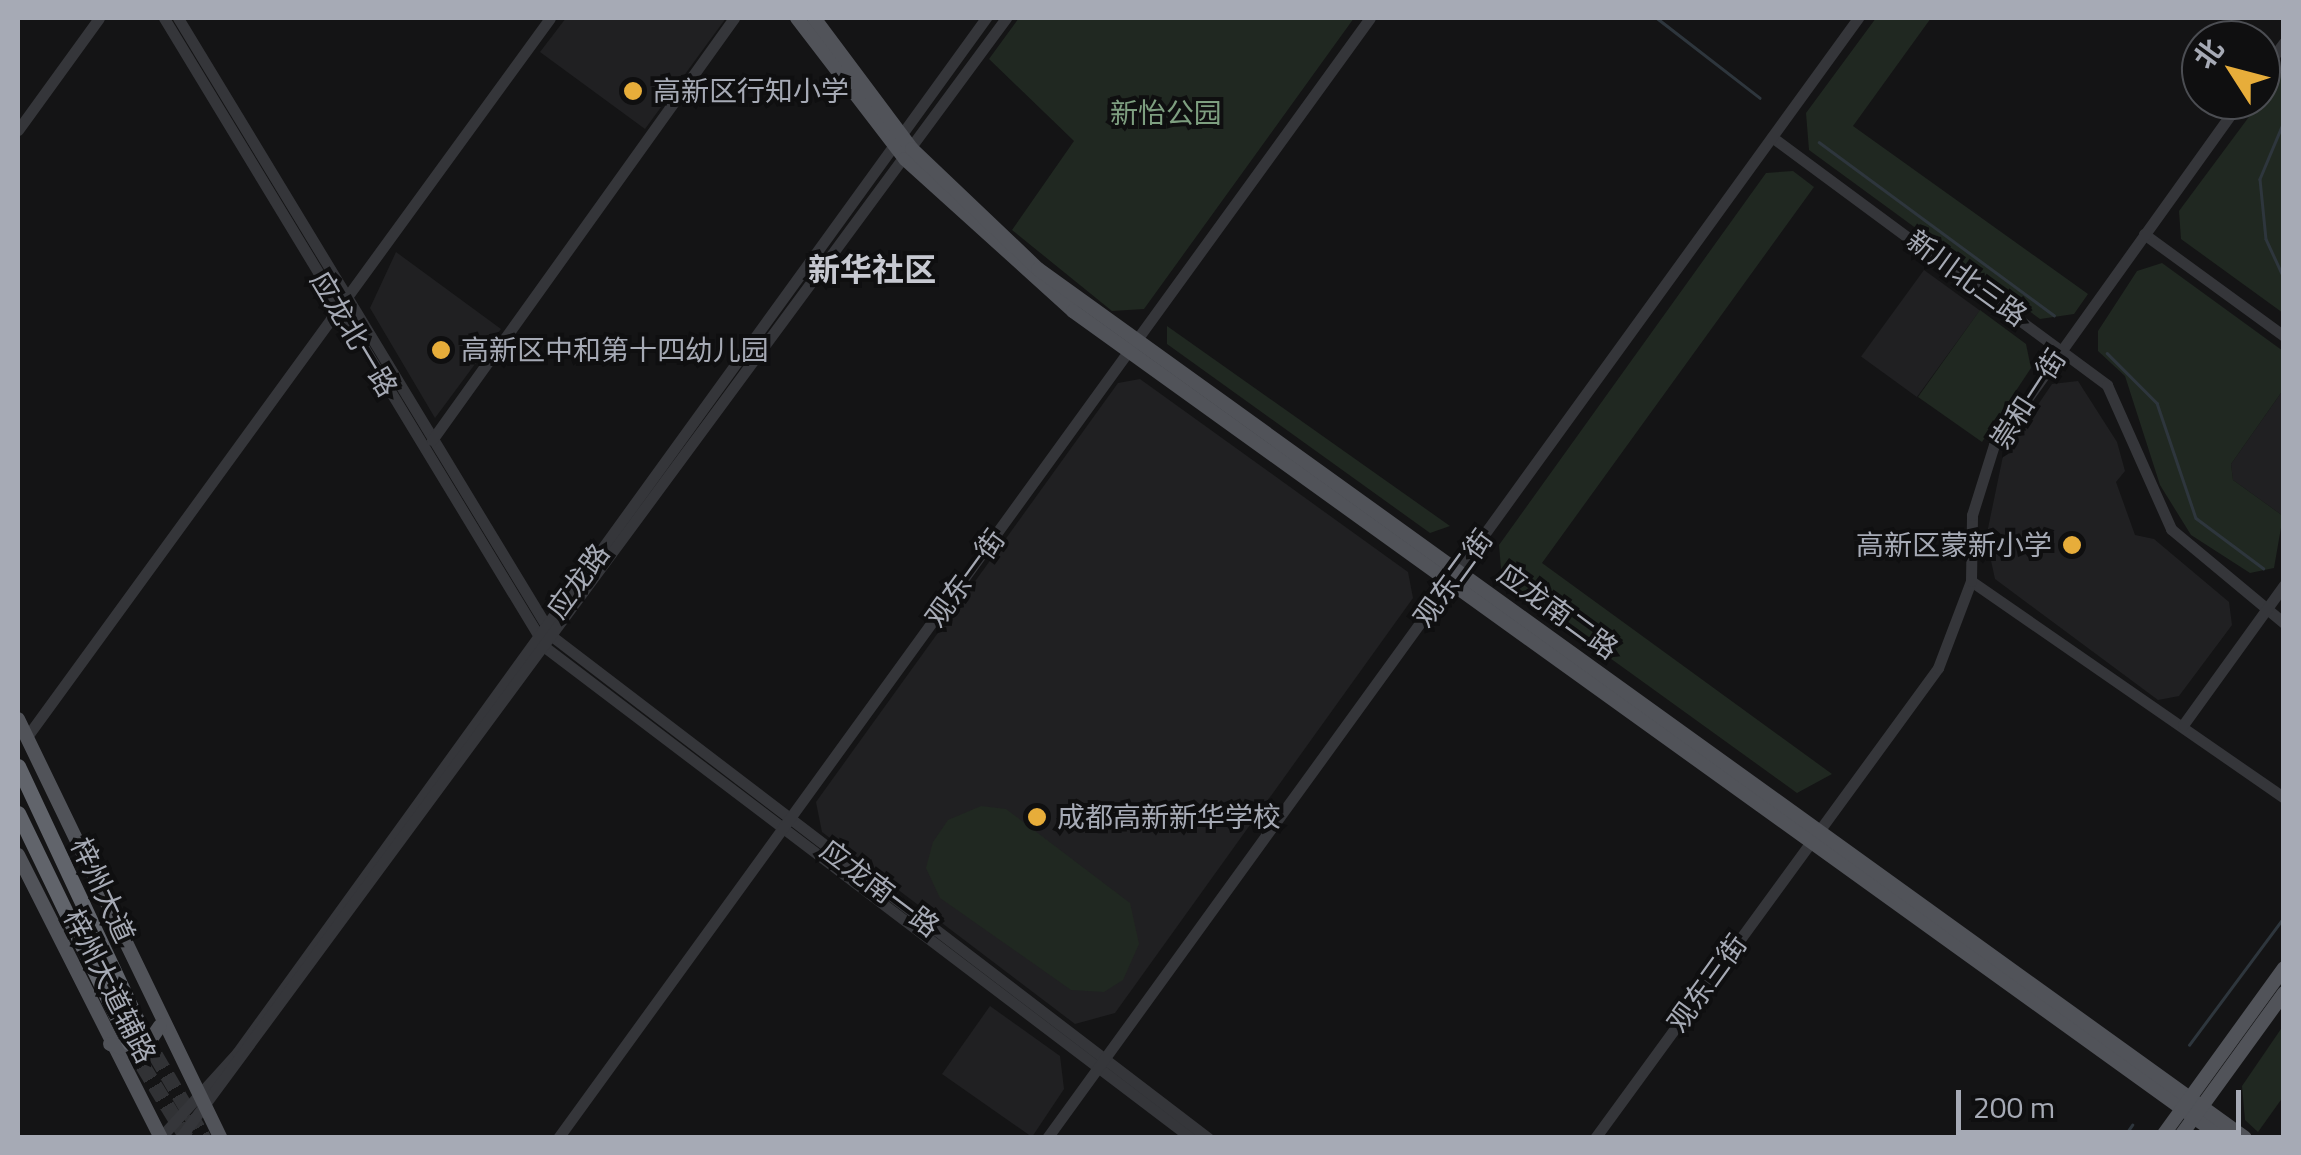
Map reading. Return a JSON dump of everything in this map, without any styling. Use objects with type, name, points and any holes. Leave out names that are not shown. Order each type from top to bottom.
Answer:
[{"type":"highway","name":"梓州大道","points":[[18,766],[136,1039],[18,813]]},
{"type":"main road","points":[[796,18],[897,140]]},
{"type":"main road","points":[[814,18],[897,140]]},
{"type":"main road","name":"应龙南二路","points":[[897,140],[1000,254],[1816,832],[2192,1107]]},
{"type":"main road","name":"梓州大道辅路","points":[[18,720],[160,1026],[221,1138]]},
{"type":"main road","name":"梓州大道辅路","points":[[18,855],[160,1137]]},
{"type":"main road","points":[[2179,1138],[2192,1107],[2284,968]]},
{"type":"main road","points":[[2161,1138],[2192,1107],[2284,993]]},
{"type":"main road","points":[[110,1044],[141,1054],[160,1026]]},
{"type":"main road","points":[[2192,1107],[2222,1138]]},
{"type":"main road","points":[[2192,1107],[2244,1138]]},
{"type":"street","points":[[18,130],[99,18]]},
{"type":"street","name":"应龙北一路","points":[[164,18],[550,643]]},
{"type":"street","name":"应龙北一路","points":[[178,18],[342,304],[432,440],[542,631]]},
{"type":"street","points":[[26,738],[550,18]]},
{"type":"street","points":[[432,440],[734,18]]},
{"type":"street","name":"应龙路","points":[[180,1138],[986,18]]},
{"type":"street","name":"应龙路","points":[[160,1137],[201,1106],[550,643],[1006,18]]},
{"type":"street","name":"观东一街","points":[[558,1138],[1370,18]]},
{"type":"street","name":"观东二街","points":[[1047,1138],[1858,18]]},
{"type":"street","name":"崇和一街","points":[[1816,832],[1938,668],[1971,581],[1972,515],[1994,445],[2227,120]]},
{"type":"street","name":"新川北三路","points":[[1772,137],[2062,346],[2106,386],[2170,529],[2284,623]]},
{"type":"street","points":[[2144,234],[2284,336]]},
{"type":"street","points":[[1971,581],[2284,798]]},
{"type":"street","points":[[2183,725],[2284,585]]},
{"type":"street","name":"应龙南一路","points":[[550,643],[1100,1063],[1191,1138]]},
{"type":"street","name":"观东三街","points":[[1595,1138],[1816,832]]},
{"type":"street","name":"应龙南一路","points":[[1100,1063],[1208,1138]]},
{"type":"shaded area","name":"高新区行知小学","points":[[566,18],[726,18],[645,129],[540,52]]},
{"type":"shaded area","name":"高新区中和第十四幼儿园","points":[[396,252],[501,329],[435,418],[370,308]]},
{"type":"shaded area","points":[[1924,270],[1980,311],[1917,397],[1861,357]]},
{"type":"shaded area","points":[[1140,379],[1408,572],[1413,598],[1115,1013],[1075,1024],[822,832],[816,802],[1118,383]]},
{"type":"shaded area","name":"高新区蒙新小学","points":[[2078,381],[2117,442],[2125,471],[2116,482],[2135,535],[2154,539],[2229,602],[2232,625],[2179,696],[2158,700],[1995,579],[1986,538],[2003,456],[2052,384]]},
{"type":"shaded area","points":[[2283,390],[2283,516],[2233,480],[2231,464]]},
{"type":"shaded area","points":[[990,1006],[1060,1056],[1064,1089],[1032,1137],[942,1074]]},
{"type":"green space","name":"新怡公园","points":[[1019,18],[1354,18],[1144,309],[1112,311],[1012,230],[1074,141],[989,59]]},
{"type":"green space","points":[[1876,18],[1931,18],[1853,126],[2088,294],[2074,314],[2040,319],[1809,150],[1806,113]]},
{"type":"green space","points":[[2283,71],[2283,313],[2181,239],[2179,211],[2247,120],[2281,120]]},
{"type":"green space","points":[[1793,171],[1814,187],[1542,563],[1832,774],[1797,793],[1502,580],[1499,545],[1766,173]]},
{"type":"green space","points":[[2162,263],[2283,351],[2283,390],[2231,464],[2233,480],[2283,516],[2274,568],[2250,573],[2191,535],[2160,485],[2125,376],[2098,351],[2098,331],[2137,271]]},
{"type":"green space","points":[[1980,310],[2026,344],[2031,368],[1982,442],[1918,397]]},
{"type":"green space","points":[[1167,326],[1450,526],[1430,533],[1167,344]]},
{"type":"green space","points":[[981,806],[1006,809],[1130,903],[1139,944],[1123,980],[1104,992],[1071,990],[940,898],[926,868],[933,842],[948,820]]},
{"type":"green space","points":[[2283,1026],[2283,1097],[2258,1132],[2245,1120],[2242,1086]]},
{"type":"waterway","points":[[1657,18],[1760,98]]},
{"type":"waterway","points":[[2284,122],[2260,179],[2266,239],[2284,278]]},
{"type":"waterway","points":[[1819,142],[2054,315]]},
{"type":"waterway","points":[[2107,353],[2157,403],[2196,518],[2263,568]]},
{"type":"waterway","points":[[2189,1045],[2284,917]]},
{"type":"waterway","points":[[2123,1138],[2132,1125]]},
{"type":"tunnel","points":[[144,1035],[204,1138]]},
{"type":"tunnel","points":[[131,1046],[187,1138]]},
{"type":"place","name":"高新区行知小学","points":[[633,91]]},
{"type":"place","name":"高新区中和第十四幼儿园","points":[[441,350]]},
{"type":"place","name":"高新区蒙新小学","points":[[2072,545]]},
{"type":"place","name":"成都高新新华学校","points":[[1037,817]]},
{"type":"district","name":"新华社区","points":[[872,269]]}]
